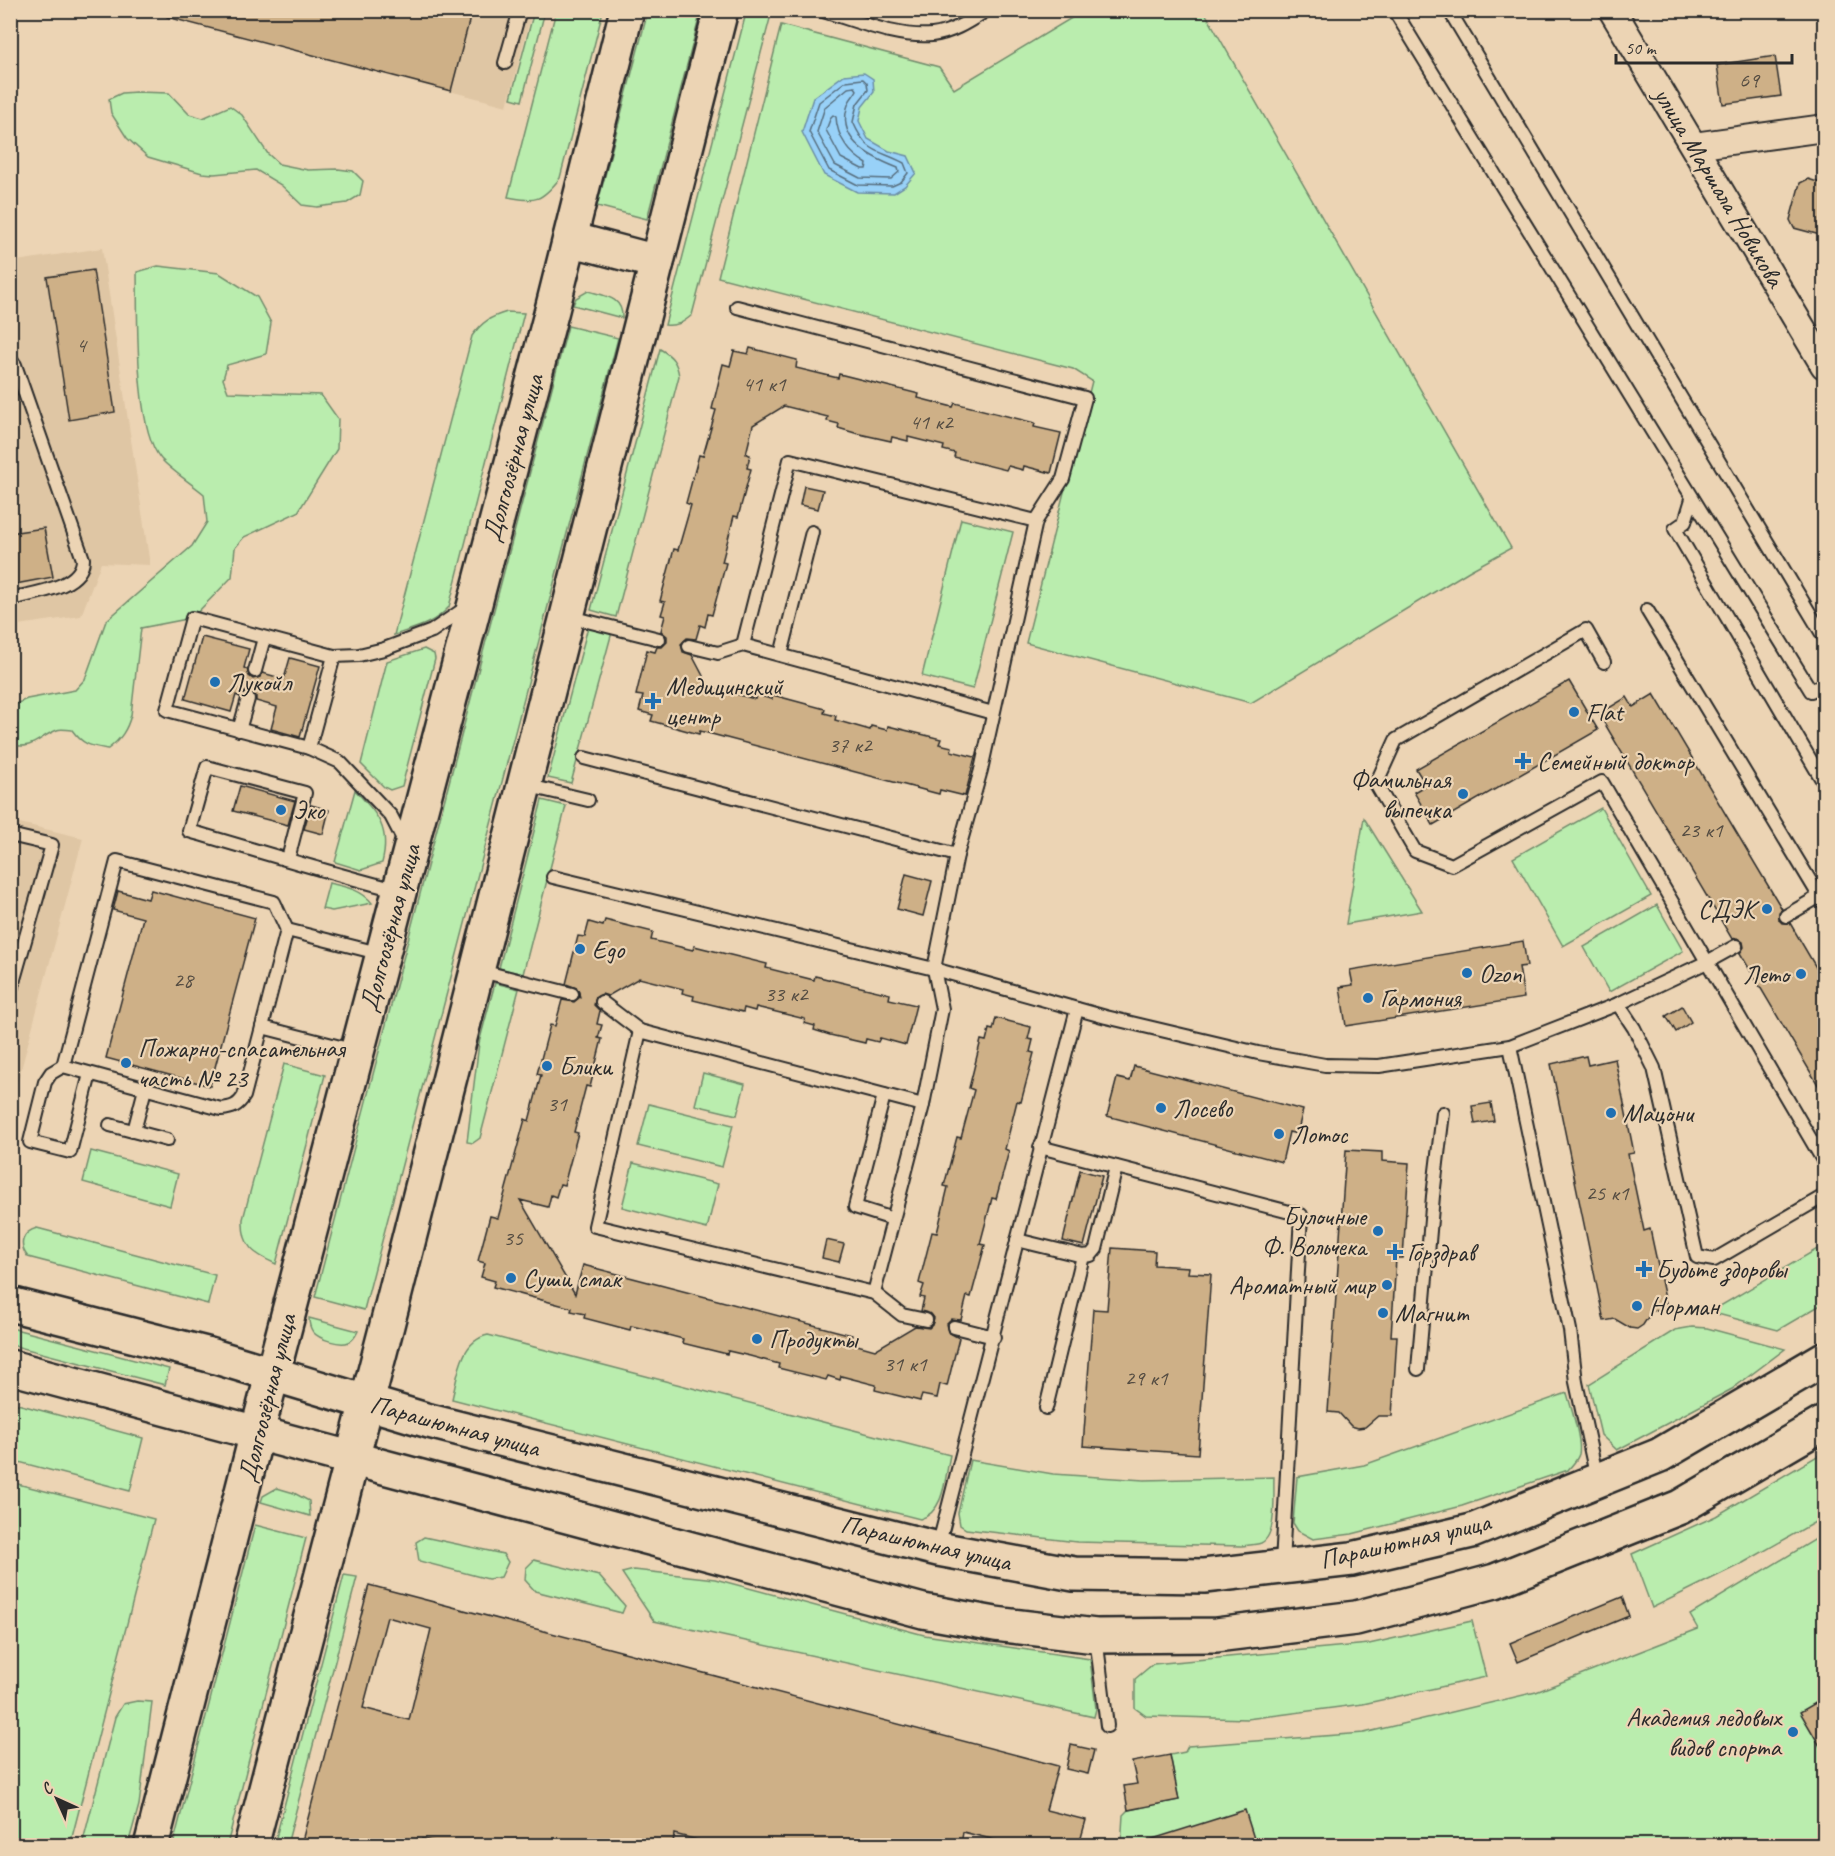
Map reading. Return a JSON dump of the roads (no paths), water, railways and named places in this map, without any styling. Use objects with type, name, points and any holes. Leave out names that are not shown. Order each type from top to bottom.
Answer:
[{"type":"main road","name":"Долгоозёрная улица","points":[[151,1845],[476,602],[627,10]]},
{"type":"main road","points":[[251,1845],[477,970],[721,10]]},
{"type":"main road","points":[[570,239],[657,262]]},
{"type":"main road","name":"Парашютная улица","points":[[10,1304],[174,1345],[429,1421],[938,1549],[1074,1574],[1204,1576],[1352,1558],[1472,1531],[1660,1455],[1824,1359]]},
{"type":"main road","points":[[10,1367],[923,1611],[994,1624],[1096,1636],[1216,1635],[1356,1618],[1495,1581],[1680,1507],[1824,1423]]},
{"type":"street","name":"улица Маршала Новикова","points":[[1612,10],[1824,365]]},
{"type":"street","points":[[1694,146],[1824,129]]},
{"type":"lane","points":[[505,63],[520,10]]},
{"type":"lane","points":[[820,10],[844,14],[903,34],[934,35],[961,26],[987,10]]},
{"type":"lane","points":[[1394,10],[1811,691],[1824,684]]},
{"type":"lane","points":[[1449,10],[1824,637]]},
{"type":"lane","points":[[737,307],[1085,398],[1063,479],[1036,521],[981,770],[957,855],[934,969],[942,1009],[923,1106],[874,1293]]},
{"type":"lane","points":[[10,358],[15,365],[83,559],[80,573],[67,583],[10,599]]},
{"type":"lane","points":[[743,645],[790,460],[1036,521]]},
{"type":"lane","points":[[1692,499],[1685,522],[1675,529],[1824,783]]},
{"type":"lane","points":[[781,655],[812,532]]},
{"type":"lane","points":[[410,852],[391,816],[340,762],[309,748],[167,710],[185,641],[192,618],[334,656],[359,655],[384,649],[432,631],[476,602]]},
{"type":"lane","points":[[1647,610],[1822,900],[1786,916]]},
{"type":"lane","points":[[567,616],[659,639]]},
{"type":"lane","points":[[1604,662],[1586,630],[1396,740],[1376,784],[1415,851],[1452,865],[1602,782],[1824,1162]]},
{"type":"lane","points":[[255,671],[264,638]]},
{"type":"lane","points":[[689,646],[718,653],[743,645],[993,713]]},
{"type":"lane","points":[[309,748],[334,656]]},
{"type":"lane","points":[[239,730],[248,699]]},
{"type":"lane","points":[[584,758],[957,855]]},
{"type":"lane","points":[[288,859],[304,793],[207,767],[189,831],[400,891]]},
{"type":"lane","points":[[524,785],[588,800]]},
{"type":"lane","points":[[10,835],[52,845],[10,993]]},
{"type":"lane","points":[[63,1066],[221,1109],[232,1108],[240,1103],[244,1096],[287,930],[274,902],[117,861],[63,1066],[51,1073],[45,1082],[30,1142],[70,1152],[90,1074]]},
{"type":"lane","points":[[553,877],[934,969],[1077,1009],[1258,1053],[1325,1065],[1379,1066],[1510,1046],[1618,1004],[1707,962],[1736,945]]},
{"type":"lane","points":[[287,930],[383,954]]},
{"type":"lane","points":[[477,970],[572,994]]},
{"type":"lane","points":[[602,1002],[640,1031],[923,1106]]},
{"type":"lane","points":[[1618,1004],[1634,1028],[1654,1068],[1697,1257],[1714,1260],[1824,1196]]},
{"type":"lane","points":[[938,1549],[1077,1009]]},
{"type":"lane","points":[[262,1027],[357,1051]]},
{"type":"lane","points":[[640,1031],[595,1226],[874,1293],[903,1315],[926,1320]]},
{"type":"lane","points":[[1510,1046],[1570,1330],[1576,1382],[1597,1481]]},
{"type":"lane","points":[[134,1131],[145,1089]]},
{"type":"lane","points":[[884,1095],[855,1207],[893,1219]]},
{"type":"lane","points":[[1418,1369],[1433,1196],[1443,1113]]},
{"type":"lane","points":[[110,1125],[167,1140]]},
{"type":"lane","points":[[1040,1147],[1301,1215],[1282,1566]]},
{"type":"lane","points":[[1017,1240],[1083,1256],[1091,1255],[1096,1249],[1116,1167]]},
{"type":"lane","points":[[1046,1408],[1083,1256]]},
{"type":"lane","points":[[954,1327],[994,1337]]},
{"type":"lane","points":[[1096,1636],[1107,1726]]},
{"type":"water","points":[[864,73],[873,79],[874,92],[862,107],[859,121],[868,139],[889,151],[908,156],[916,173],[905,186],[894,193],[857,192],[824,175],[802,132],[813,98],[844,75]]},
{"type":"place","name":"Лукойл","points":[[215,682]]},
{"type":"place","name":"Медицинский центр","points":[[653,701]]},
{"type":"place","name":"Flat","points":[[1574,712]]},
{"type":"place","name":"Семейный доктор","points":[[1523,761]]},
{"type":"place","name":"Фамильная выпечка","points":[[1463,794]]},
{"type":"place","name":"Эко","points":[[281,810]]},
{"type":"place","name":"СДЭК","points":[[1767,909]]},
{"type":"place","name":"Ego","points":[[580,949]]},
{"type":"place","name":"Ozon","points":[[1467,973]]},
{"type":"place","name":"Лето","points":[[1801,974]]},
{"type":"place","name":"Гармония","points":[[1368,998]]},
{"type":"place","name":"Пожарно-спасательная часть № 23","points":[[126,1063]]},
{"type":"place","name":"Блики","points":[[547,1066]]},
{"type":"place","name":"Лосево","points":[[1161,1108]]},
{"type":"place","name":"Мацони","points":[[1611,1113]]},
{"type":"place","name":"Лотос","points":[[1279,1134]]},
{"type":"place","name":"Булочные Ф. Вольчека","points":[[1378,1231]]},
{"type":"place","name":"Горздрав","points":[[1395,1252]]},
{"type":"place","name":"Будьте здоровы","points":[[1644,1269]]},
{"type":"place","name":"Суши смак","points":[[511,1278]]},
{"type":"place","name":"Ароматный мир","points":[[1387,1285]]},
{"type":"place","name":"Норман","points":[[1637,1306]]},
{"type":"place","name":"Магнит","points":[[1383,1313]]},
{"type":"place","name":"Продукты","points":[[757,1339]]},
{"type":"place","name":"Академия ледовых видов спорта","points":[[1793,1732]]}]
